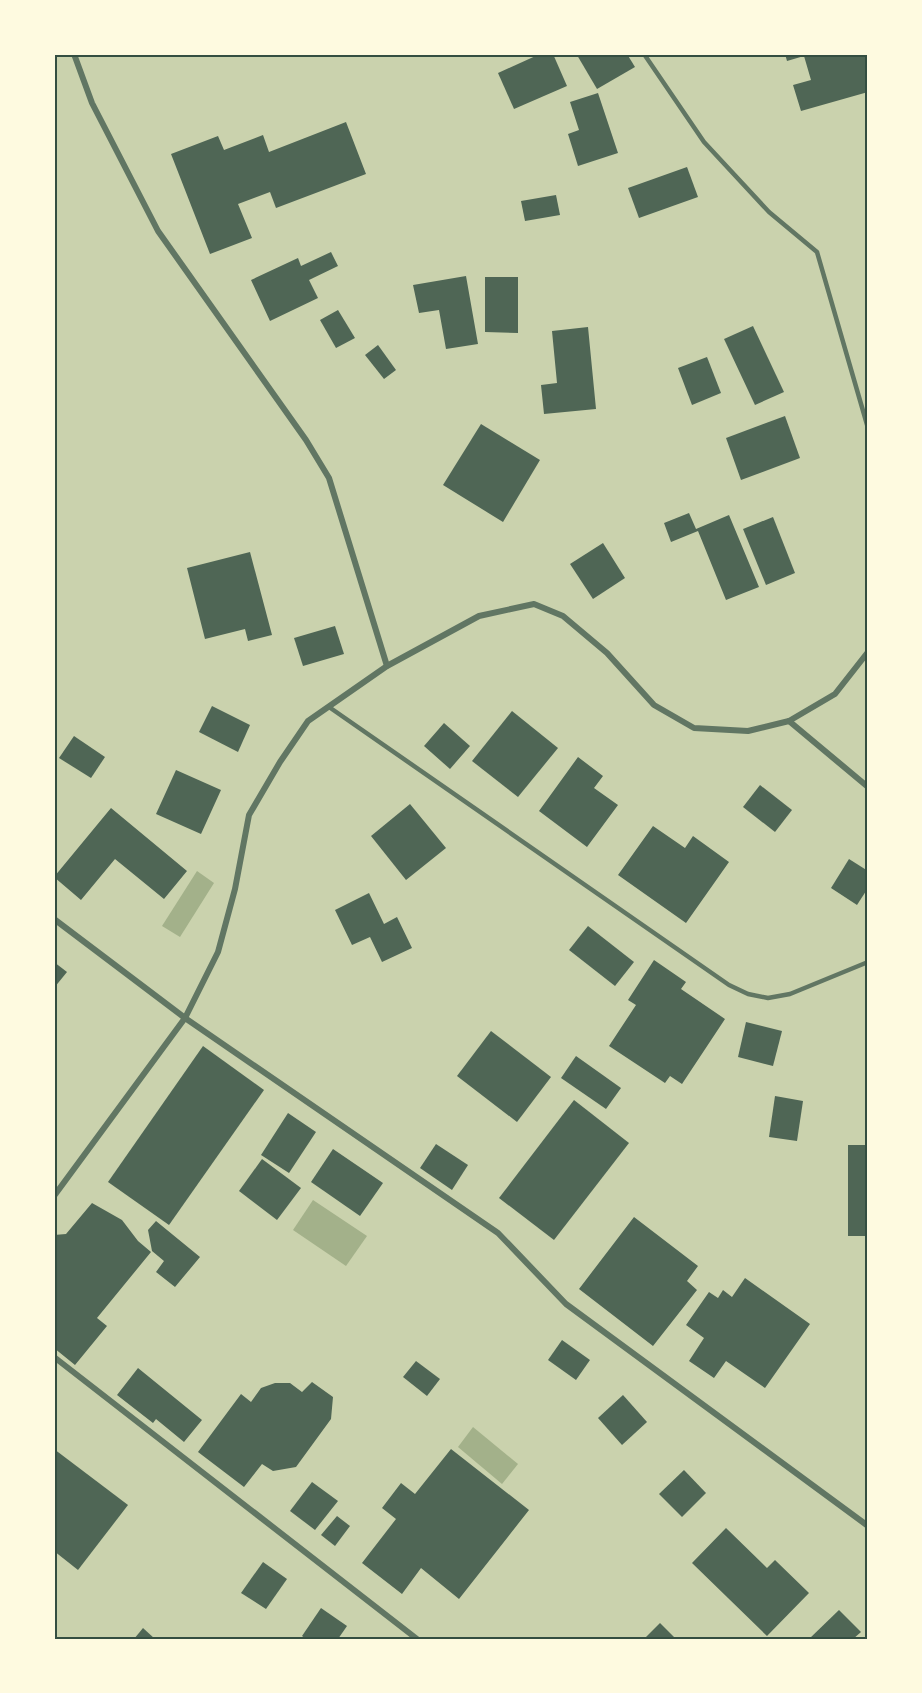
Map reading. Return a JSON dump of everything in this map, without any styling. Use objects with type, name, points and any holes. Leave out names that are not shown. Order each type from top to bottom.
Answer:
[{"type":"street","points":[[74,54],[92,103],[158,231],[306,440],[329,478],[387,666]]},
{"type":"street","points":[[54,1196],[185,1018],[218,952],[235,889],[249,815],[280,762],[308,721],[387,666],[479,616],[534,604],[563,616],[607,653],[654,705],[694,728],[748,731],[789,721],[834,694],[868,652]]},
{"type":"street","points":[[789,721],[868,787]]},
{"type":"street","points":[[54,919],[185,1018],[498,1233],[566,1304],[868,1526]]},
{"type":"street","points":[[54,1358],[417,1639]]},
{"type":"lane","points":[[644,54],[704,142],[769,212],[817,252],[868,428]]},
{"type":"lane","points":[[328,707],[729,985],[748,994],[768,998],[790,994],[868,962]]},
{"type":"shaded area","points":[[54,54],[868,54],[868,1639],[54,1639]]},
{"type":"shaded area","points":[[197,871],[214,883],[180,937],[162,926]]},
{"type":"shaded area","points":[[313,1200],[367,1236],[346,1266],[293,1230]]},
{"type":"shaded area","points":[[473,1427],[518,1464],[502,1484],[458,1447]]},
{"type":"building","points":[[540,54],[553,54],[567,86],[514,109],[498,73]]},
{"type":"building","points":[[627,54],[635,67],[597,89],[577,55]]},
{"type":"building","points":[[785,54],[868,54],[868,92],[801,111],[793,85],[811,80],[804,56],[787,61]]},
{"type":"building","points":[[598,93],[618,153],[578,166],[568,134],[579,130],[570,102]]},
{"type":"building","points":[[346,122],[366,174],[276,208],[270,192],[238,204],[252,238],[210,254],[171,154],[218,136],[224,150],[263,135],[269,152]]},
{"type":"building","points":[[687,167],[698,197],[639,218],[628,188]]},
{"type":"building","points":[[556,195],[560,215],[525,221],[521,201]]},
{"type":"building","points":[[331,252],[338,266],[309,280],[318,298],[270,321],[251,280],[298,258],[301,266]]},
{"type":"building","points":[[466,276],[478,344],[446,349],[439,310],[419,313],[413,285]]},
{"type":"building","points":[[485,277],[518,277],[518,333],[485,332]]},
{"type":"building","points":[[338,310],[355,338],[336,348],[320,320]]},
{"type":"building","points":[[753,326],[784,392],[755,405],[724,339]]},
{"type":"building","points":[[588,327],[596,409],[544,414],[541,385],[557,383],[552,331]]},
{"type":"building","points":[[378,345],[396,370],[384,379],[365,355]]},
{"type":"building","points":[[707,357],[721,393],[692,405],[678,368]]},
{"type":"building","points":[[785,416],[800,458],[741,480],[726,438]]},
{"type":"building","points":[[481,424],[540,460],[503,522],[443,485]]},
{"type":"building","points":[[689,513],[696,529],[729,515],[759,587],[726,600],[698,531],[671,542],[664,523]]},
{"type":"building","points":[[773,517],[795,573],[766,585],[743,529]]},
{"type":"building","points":[[603,543],[625,578],[593,599],[570,564]]},
{"type":"building","points":[[250,552],[272,635],[248,641],[245,629],[205,639],[187,568]]},
{"type":"building","points":[[335,626],[344,654],[303,666],[294,638]]},
{"type":"building","points":[[212,706],[250,725],[238,752],[199,732]]},
{"type":"building","points":[[512,711],[558,748],[518,797],[472,761]]},
{"type":"building","points":[[444,723],[470,746],[450,769],[424,746]]},
{"type":"building","points":[[74,736],[105,757],[91,778],[59,758]]},
{"type":"building","points":[[578,757],[603,776],[594,788],[618,805],[587,847],[539,811]]},
{"type":"building","points":[[176,770],[221,790],[201,834],[156,814]]},
{"type":"building","points":[[760,785],[792,810],[775,832],[743,807]]},
{"type":"building","points":[[410,804],[446,848],[406,880],[371,836]]},
{"type":"building","points":[[111,808],[187,871],[164,899],[115,859],[81,900],[54,877]]},
{"type":"building","points":[[653,826],[685,848],[693,836],[729,862],[686,923],[618,875]]},
{"type":"building","points":[[849,859],[868,871],[868,888],[857,905],[831,888]]},
{"type":"building","points":[[369,893],[384,924],[397,917],[412,948],[382,962],[370,937],[352,945],[335,910]]},
{"type":"building","points":[[588,926],[634,962],[615,986],[569,950]]},
{"type":"building","points":[[654,960],[686,982],[681,989],[725,1019],[682,1084],[670,1076],[665,1083],[609,1046],[636,1005],[628,1000]]},
{"type":"building","points":[[54,962],[67,972],[54,988]]},
{"type":"building","points":[[746,1022],[782,1031],[773,1066],[738,1057]]},
{"type":"building","points":[[491,1031],[551,1077],[517,1122],[457,1076]]},
{"type":"building","points":[[203,1046],[264,1090],[169,1225],[108,1182]]},
{"type":"building","points":[[576,1056],[621,1088],[606,1109],[561,1078]]},
{"type":"building","points":[[775,1096],[803,1101],[797,1141],[769,1137]]},
{"type":"building","points":[[574,1100],[629,1143],[554,1240],[499,1198]]},
{"type":"building","points":[[288,1113],[316,1132],[289,1173],[261,1155]]},
{"type":"building","points":[[436,1144],[468,1165],[452,1190],[420,1168]]},
{"type":"building","points":[[848,1145],[868,1145],[868,1236],[848,1236]]},
{"type":"building","points":[[333,1149],[383,1183],[360,1216],[311,1182]]},
{"type":"building","points":[[262,1159],[301,1188],[277,1220],[239,1191]]},
{"type":"building","points":[[92,1203],[122,1220],[138,1241],[151,1252],[97,1318],[107,1326],[75,1365],[54,1348],[54,1235],[66,1234]]},
{"type":"building","points":[[634,1217],[698,1266],[687,1281],[697,1290],[653,1346],[579,1289]]},
{"type":"building","points":[[156,1221],[200,1257],[175,1287],[156,1272],[164,1261],[152,1251],[148,1230]]},
{"type":"building","points":[[745,1278],[810,1324],[765,1388],[726,1361],[714,1378],[689,1361],[704,1338],[686,1325],[709,1292],[718,1298],[723,1290],[732,1297]]},
{"type":"building","points":[[562,1340],[590,1360],[576,1380],[548,1360]]},
{"type":"building","points":[[416,1361],[440,1379],[427,1396],[403,1377]]},
{"type":"building","points":[[138,1368],[202,1420],[184,1442],[156,1419],[153,1423],[117,1395]]},
{"type":"building","points":[[312,1382],[333,1397],[331,1419],[296,1467],[273,1471],[262,1464],[244,1487],[198,1452],[241,1394],[251,1402],[261,1388],[275,1383],[290,1383],[302,1392]]},
{"type":"building","points":[[623,1395],[647,1422],[622,1445],[598,1418]]},
{"type":"building","points":[[54,1449],[128,1505],[78,1570],[54,1551]]},
{"type":"building","points":[[451,1449],[529,1510],[459,1599],[421,1568],[402,1594],[362,1563],[396,1519],[382,1508],[401,1483],[415,1494]]},
{"type":"building","points":[[684,1470],[706,1493],[682,1517],[659,1494]]},
{"type":"building","points":[[312,1482],[338,1501],[315,1530],[290,1511]]},
{"type":"building","points":[[337,1516],[350,1526],[335,1546],[321,1535]]},
{"type":"building","points":[[726,1528],[767,1568],[775,1560],[809,1593],[767,1636],[692,1563]]},
{"type":"building","points":[[263,1562],[287,1579],[266,1609],[241,1593]]},
{"type":"building","points":[[321,1608],[347,1626],[338,1639],[306,1639],[302,1636]]},
{"type":"building","points":[[839,1610],[861,1632],[853,1639],[809,1639]]},
{"type":"building","points":[[660,1623],[676,1639],[644,1639]]},
{"type":"building","points":[[143,1628],[155,1639],[134,1639]]}]
